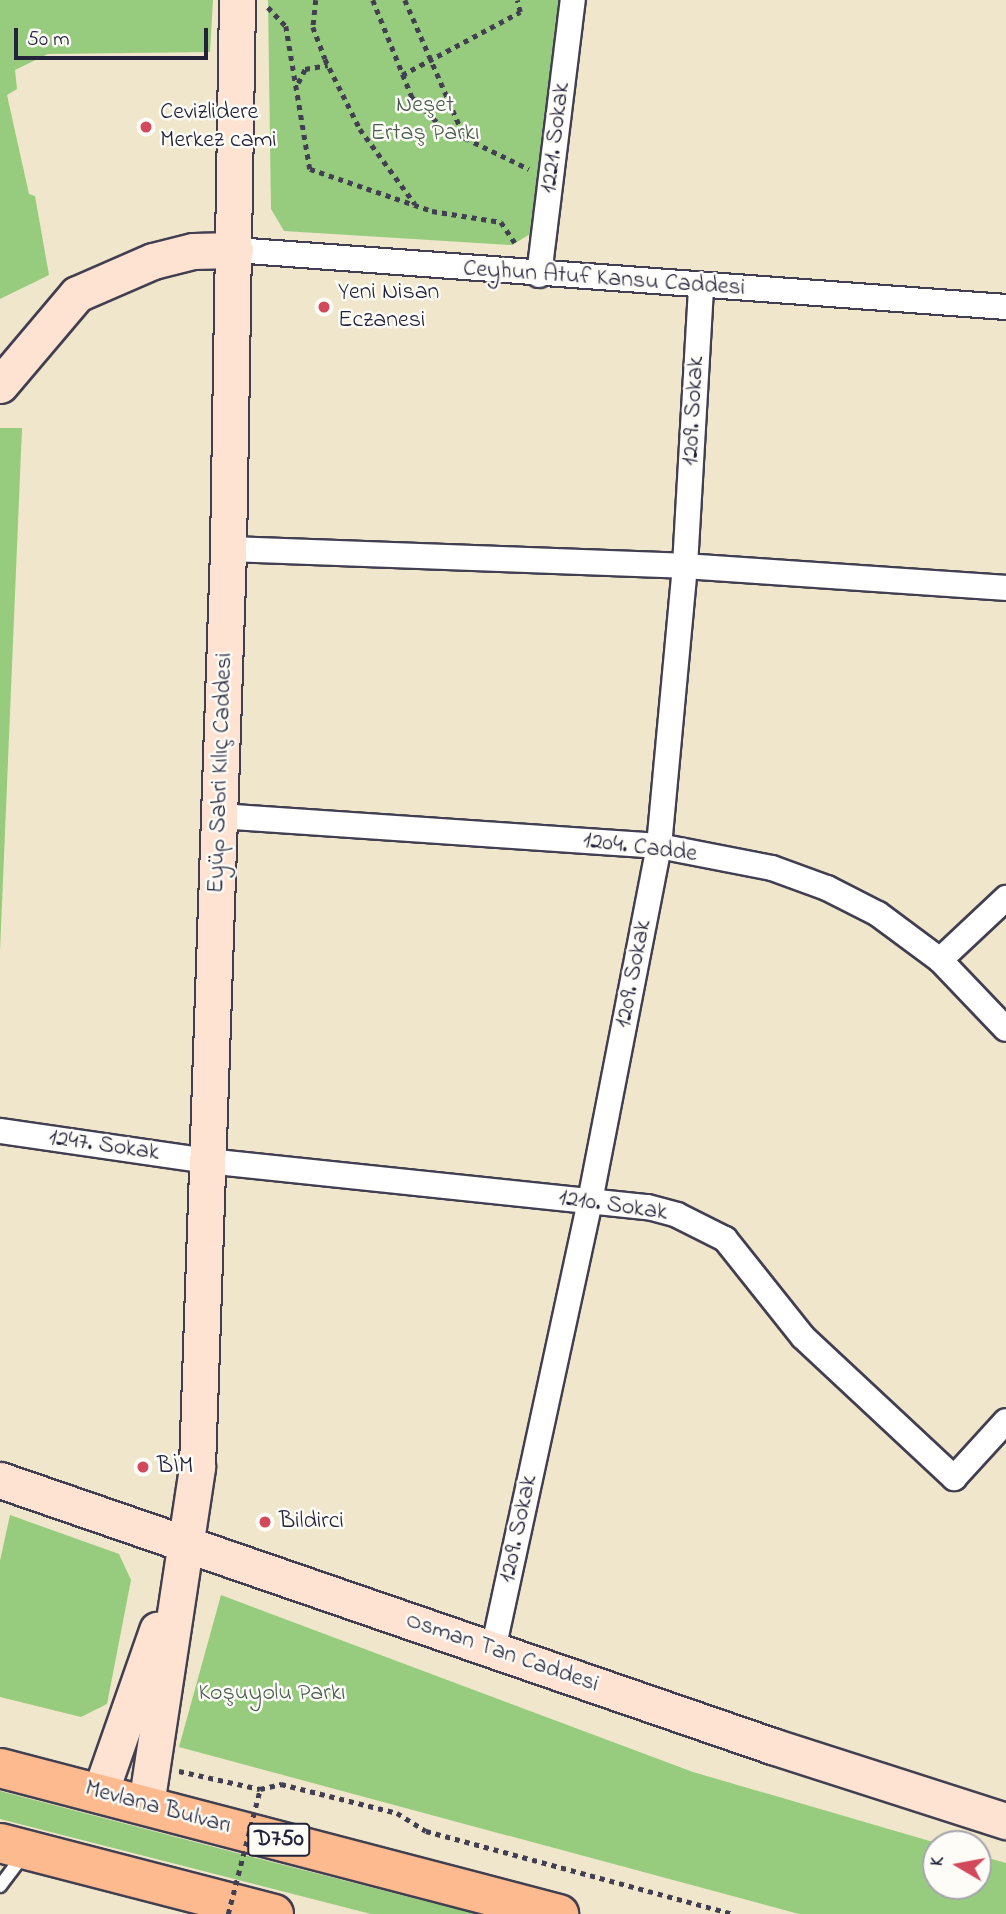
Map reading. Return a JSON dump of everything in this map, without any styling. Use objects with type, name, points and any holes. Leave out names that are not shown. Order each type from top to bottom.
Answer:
[{"type":"highway","name":"Mevlana Bulvarı","points":[[0,1768],[559,1914]]},
{"type":"highway","points":[[14,1847],[274,1914]]},
{"type":"street","name":"1221. Sokak","points":[[539,275],[573,0]]},
{"type":"street","name":"Eyüp Sabri Kılıç Caddesi","points":[[146,1805],[197,1466],[228,548],[235,250],[232,113],[253,3]]},
{"type":"street","name":"Ceyhun Atuf Kansu Caddesi","points":[[1,380],[77,294],[153,261],[193,251],[235,250],[701,287],[1006,307]]},
{"type":"street","name":"1209. Sokak","points":[[493,1650],[590,1201],[659,846],[685,566],[701,287]]},
{"type":"street","points":[[228,548],[685,566],[1006,588]]},
{"type":"street","name":"1204. Cadde","points":[[220,816],[659,846],[772,868],[827,888],[878,914],[940,960],[1006,1029]]},
{"type":"street","points":[[940,960],[1006,898]]},
{"type":"street","name":"1247. Sokak","points":[[0,1131],[207,1161]]},
{"type":"street","name":"1210. Sokak","points":[[207,1161],[590,1201],[677,1215],[724,1239],[803,1337],[954,1478],[1006,1421]]},
{"type":"street","name":"Osman Tan Caddesi","points":[[0,1480],[493,1650],[1006,1821]]},
{"type":"street","name":"Eyüp Sabri Kılıç Caddesi","points":[[100,1793],[187,1545]]},
{"type":"street","points":[[123,1729],[137,1745],[148,1746],[156,1739]]},
{"type":"lane","points":[[0,1886],[14,1847]]},
{"type":"path","points":[[317,0],[313,27],[328,65],[360,129],[415,205]]},
{"type":"path","points":[[373,0],[412,97],[438,124],[539,174]]},
{"type":"path","points":[[405,0],[465,138]]},
{"type":"path","points":[[402,75],[520,12],[517,0]]},
{"type":"path","points":[[253,3],[286,26],[298,84],[310,169],[415,205],[501,222],[515,243]]},
{"type":"path","points":[[298,84],[305,69],[328,65]]},
{"type":"path","points":[[194,1774],[260,1789],[281,1784],[397,1813],[426,1831],[733,1914]]},
{"type":"path","points":[[228,1914],[260,1789]]},
{"type":"green space","points":[[0,0],[213,0],[210,52],[48,54],[15,70],[17,89],[7,95],[29,194],[35,196],[49,275],[0,299]]},
{"type":"green space","name":"Neşet Ertaş Parkı","points":[[268,0],[559,0],[532,233],[512,245],[284,231],[271,209]]},
{"type":"green space","points":[[0,428],[22,428],[0,951]]},
{"type":"green space","points":[[10,1515],[119,1554],[131,1580],[107,1704],[81,1717],[0,1697],[0,1561]]},
{"type":"green space","name":"Koşuyolu Parkı","points":[[221,1595],[693,1772],[922,1839],[922,1900],[992,1900],[992,1859],[1006,1863],[1006,1914],[799,1914],[179,1747]]},
{"type":"green space","points":[[0,1791],[476,1914],[371,1914],[0,1819]]},
{"type":"place","name":"Cevizlidere Merkez cami","points":[[146,127]]},
{"type":"place","name":"Yeni Nisan Eczanesi","points":[[324,307]]},
{"type":"place","name":"BİM","points":[[143,1467]]},
{"type":"place","name":"Bildirci","points":[[265,1522]]}]
